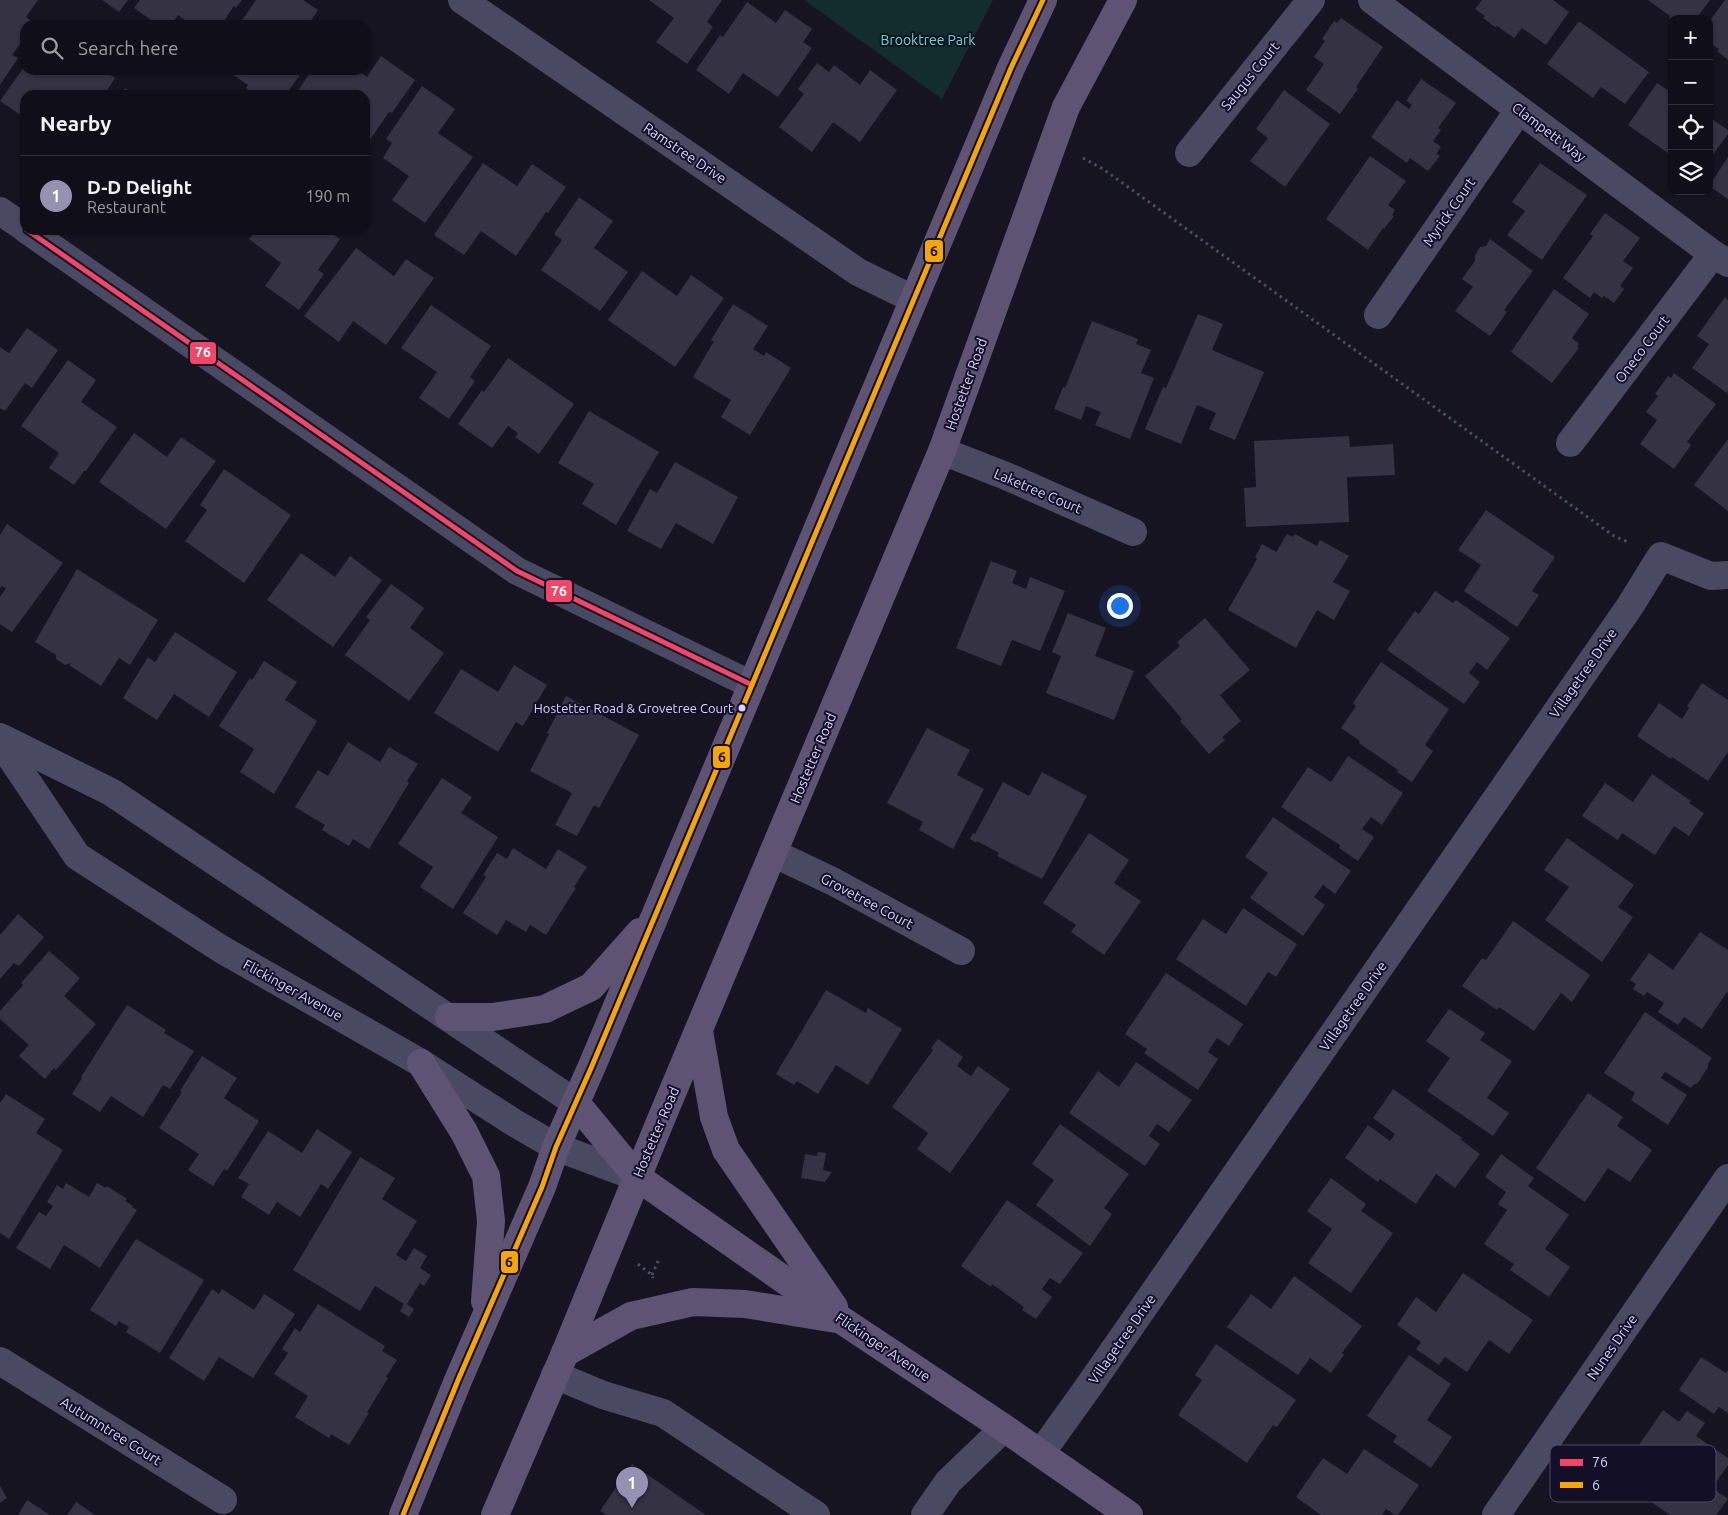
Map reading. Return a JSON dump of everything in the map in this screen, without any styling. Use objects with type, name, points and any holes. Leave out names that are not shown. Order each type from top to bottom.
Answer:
[{"type":"main road","points":[[403,1515],[913,299],[1011,68],[1043,0]]},
{"type":"main road","name":"Hostetter Road","points":[[495,1515],[942,451],[1066,107],[1123,0]]},
{"type":"main road","points":[[449,1017],[493,1017],[545,1010],[591,987],[655,916]]},
{"type":"main road","points":[[699,1031],[714,1117],[726,1150],[843,1321]]},
{"type":"main road","points":[[421,1063],[464,1132],[486,1176],[491,1221],[484,1322]]},
{"type":"main road","name":"Flickinger Avenue","points":[[576,1103],[637,1177],[843,1321],[1041,1453],[1129,1515]]},
{"type":"main road","points":[[560,1364],[631,1316],[693,1302],[745,1304],[843,1321]]},
{"type":"street","name":"Ramstree Drive","points":[[462,0],[858,272],[913,299]]},
{"type":"street","name":"Saugus Court","points":[[1188,153],[1311,0]]},
{"type":"street","name":"Clampett Way","points":[[1372,0],[1720,259]]},
{"type":"street","name":"Myrick Court","points":[[1378,315],[1519,110]]},
{"type":"street","points":[[0,211],[20,225]]},
{"type":"street","points":[[35,235],[517,571],[752,685]]},
{"type":"street","name":"Oneco Court","points":[[1570,443],[1720,259]]},
{"type":"street","name":"Laketree Court","points":[[942,451],[1006,476],[1134,532]]},
{"type":"street","points":[[1661,556],[1711,576],[1728,575]]},
{"type":"street","name":"Villagetree Drive","points":[[1041,1453],[1624,614],[1661,556]]},
{"type":"street","name":"Flickinger Avenue","points":[[0,737],[111,792],[576,1103]]},
{"type":"street","name":"Flickinger Avenue","points":[[0,741],[77,856],[220,949],[421,1063],[556,1147],[637,1177]]},
{"type":"street","name":"Grovetree Court","points":[[773,853],[834,882],[961,951]]},
{"type":"street","name":"Nunes Drive","points":[[1496,1515],[1728,1178]]},
{"type":"street","name":"Autumntree Court","points":[[0,1361],[223,1500]]},
{"type":"street","points":[[560,1364],[603,1395],[663,1413],[816,1515]]},
{"type":"street","points":[[925,1515],[948,1482],[1004,1428]]},
{"type":"path","points":[[1054,142],[1103,169],[1614,536],[1661,556]]},
{"type":"path","points":[[638,1264],[652,1275],[660,1259]]},
{"type":"green space","name":"Brooktree Park","points":[[804,0],[993,0],[942,99]]},
{"type":"building","points":[[0,0],[38,0],[26,17],[30,20],[20,20],[20,44],[12,55],[18,58],[0,85]]},
{"type":"building","points":[[102,0],[128,0],[119,12]]},
{"type":"building","points":[[140,0],[242,0],[236,8],[234,6],[224,20],[185,20],[178,15],[174,20],[151,20],[134,8]]},
{"type":"building","points":[[256,0],[303,0],[318,10],[311,20],[242,20]]},
{"type":"building","points":[[649,0],[722,0],[707,22],[713,27],[687,64],[656,42],[674,18]]},
{"type":"building","points":[[1482,0],[1553,0],[1569,12],[1546,45],[1522,28],[1514,38],[1497,26],[1495,27],[1475,9]]},
{"type":"building","points":[[1648,0],[1710,0],[1699,15],[1669,15]]},
{"type":"building","points":[[1725,0],[1728,0],[1728,60],[1717,51],[1719,49],[1713,45],[1713,16]]},
{"type":"building","points":[[747,2],[776,23],[785,10],[812,29],[803,42],[812,48],[778,97],[743,73],[729,94],[696,70],[720,35],[723,37]]},
{"type":"building","points":[[1341,18],[1383,47],[1356,87],[1358,89],[1340,114],[1306,90],[1324,64],[1314,57],[1325,41],[1322,39],[1334,21],[1337,23]]},
{"type":"building","points":[[1579,21],[1649,72],[1625,104],[1601,87],[1593,98],[1547,64]]},
{"type":"building","points":[[381,56],[415,80],[392,113],[389,112],[370,140],[370,90],[298,90],[309,75],[364,75],[367,77]]},
{"type":"building","points":[[817,63],[829,72],[834,65],[860,85],[870,70],[897,90],[860,142],[833,122],[812,152],[779,127],[804,94],[798,89]]},
{"type":"building","points":[[20,73],[20,75],[110,75],[115,78],[107,90],[20,90],[20,115],[0,101]]},
{"type":"building","points":[[233,75],[300,75],[289,90],[249,90],[246,88],[248,85]]},
{"type":"building","points":[[1421,79],[1456,103],[1438,128],[1441,130],[1433,141],[1441,147],[1436,154],[1440,156],[1428,171],[1410,158],[1407,163],[1371,137],[1397,100],[1409,109],[1412,105],[1406,101]]},
{"type":"building","points":[[1657,83],[1668,90],[1668,153],[1628,125]]},
{"type":"building","points":[[422,86],[455,109],[438,133],[473,157],[425,223],[392,200],[409,176],[383,158],[392,143],[386,139]]},
{"type":"building","points":[[1284,90],[1330,124],[1285,187],[1250,161],[1268,138],[1256,129]]},
{"type":"building","points":[[1713,120],[1728,130],[1728,134],[1713,155]]},
{"type":"building","points":[[1370,156],[1406,181],[1388,205],[1395,210],[1392,215],[1394,216],[1368,250],[1326,219]]},
{"type":"building","points":[[1728,157],[1728,199],[1713,189],[1713,180]]},
{"type":"building","points":[[483,163],[517,186],[532,164],[566,187],[548,213],[546,212],[516,256],[481,231],[464,255],[434,235]]},
{"type":"building","points":[[1540,163],[1587,195],[1542,260],[1507,235],[1525,211],[1512,202]]},
{"type":"building","points":[[579,197],[613,221],[594,248],[628,272],[600,311],[541,270],[562,240],[554,234]]},
{"type":"building","points":[[1605,213],[1640,238],[1623,261],[1633,268],[1620,286],[1624,289],[1614,303],[1594,292],[1590,298],[1563,278],[1593,236],[1590,234]]},
{"type":"building","points":[[252,235],[334,235],[340,239],[318,270],[324,274],[299,310],[265,286],[281,263],[249,239]]},
{"type":"building","points":[[1490,239],[1533,271],[1504,310],[1507,312],[1490,336],[1455,311],[1473,287],[1462,279],[1475,261],[1475,256],[1480,247],[1486,246]]},
{"type":"building","points":[[356,248],[394,276],[406,259],[434,278],[386,345],[353,321],[339,342],[304,316]]},
{"type":"building","points":[[642,271],[677,296],[691,275],[724,298],[675,367],[608,320]]},
{"type":"building","points":[[1554,289],[1589,314],[1572,338],[1579,344],[1577,347],[1579,348],[1552,383],[1511,352]]},
{"type":"building","points":[[1725,297],[1728,300],[1727,393],[1692,368],[1709,344],[1697,336]]},
{"type":"building","points":[[733,304],[768,326],[753,349],[764,356],[766,352],[791,368],[750,435],[721,417],[731,400],[693,377],[714,341],[711,340]]},
{"type":"building","points":[[431,305],[491,346],[470,377],[475,381],[449,419],[419,398],[437,372],[401,348]]},
{"type":"building","points":[[1198,314],[1223,324],[1212,350],[1264,372],[1235,440],[1209,429],[1216,413],[1197,405],[1181,444],[1145,429],[1163,387],[1166,388]]},
{"type":"building","points":[[1092,321],[1138,339],[1136,344],[1151,350],[1141,373],[1154,378],[1130,439],[1095,425],[1101,412],[1086,406],[1081,420],[1054,409],[1063,387],[1065,388]]},
{"type":"building","points":[[27,328],[58,350],[32,388],[25,383],[5,411],[0,408],[0,347],[9,353]]},
{"type":"building","points":[[508,358],[574,404],[539,454],[515,437],[518,433],[508,426],[492,448],[458,424]]},
{"type":"building","points":[[68,360],[96,380],[81,402],[117,427],[74,485],[49,468],[59,453],[21,426]]},
{"type":"building","points":[[1674,373],[1716,404],[1687,442],[1691,445],[1674,469],[1640,444],[1657,420],[1646,412],[1658,396],[1655,394],[1668,376],[1671,378]]},
{"type":"building","points":[[589,411],[659,452],[616,525],[582,504],[594,484],[558,463]]},
{"type":"building","points":[[134,433],[167,457],[181,437],[216,461],[166,529],[99,482]]},
{"type":"building","points":[[1349,436],[1350,447],[1393,444],[1395,475],[1347,477],[1349,522],[1246,527],[1244,488],[1256,487],[1254,441]]},
{"type":"building","points":[[1728,439],[1728,511],[1694,485]]},
{"type":"building","points":[[675,462],[738,497],[713,544],[676,523],[661,549],[627,531],[650,489],[657,493]]},
{"type":"building","points":[[224,469],[291,515],[244,583],[185,541],[207,510],[200,505]]},
{"type":"building","points":[[1486,510],[1555,557],[1532,591],[1539,595],[1517,627],[1464,591],[1481,565],[1458,550]]},
{"type":"building","points":[[7,524],[63,563],[12,632],[0,624],[0,597],[6,588],[2,586],[0,588],[0,535]]},
{"type":"building","points":[[1287,534],[1293,537],[1295,534],[1317,546],[1320,540],[1349,556],[1333,582],[1350,591],[1334,620],[1317,610],[1296,648],[1228,610],[1257,559],[1255,557],[1262,544],[1276,552]]},
{"type":"building","points":[[301,553],[335,577],[350,556],[382,580],[333,647],[267,600]]},
{"type":"building","points":[[991,561],[1017,571],[1012,583],[1026,589],[1030,577],[1065,591],[1040,651],[1012,640],[1001,666],[956,648]]},
{"type":"building","points":[[77,569],[158,620],[130,665],[119,658],[101,686],[69,665],[71,663],[65,665],[56,659],[56,655],[35,642]]},
{"type":"building","points":[[391,584],[424,608],[410,628],[444,653],[409,701],[345,655],[370,620],[366,617]]},
{"type":"building","points":[[1435,591],[1453,603],[1456,600],[1510,638],[1487,670],[1477,662],[1469,673],[1480,682],[1464,704],[1387,650],[1415,611],[1419,614]]},
{"type":"building","points":[[1068,613],[1106,628],[1095,656],[1134,671],[1114,720],[1046,693],[1061,656],[1052,652]]},
{"type":"building","points":[[1205,618],[1250,670],[1220,695],[1241,721],[1222,737],[1225,740],[1209,754],[1145,676],[1180,646],[1177,642]]},
{"type":"building","points":[[175,632],[237,672],[209,717],[174,694],[157,720],[123,698],[148,657],[155,662]]},
{"type":"building","points":[[264,661],[297,682],[285,700],[317,721],[274,794],[240,772],[254,749],[219,726],[250,678],[252,680]]},
{"type":"building","points":[[1381,662],[1449,709],[1425,745],[1433,751],[1412,782],[1341,728],[1356,706],[1353,703]]},
{"type":"building","points":[[514,665],[547,685],[523,726],[516,722],[498,752],[434,713],[461,669],[498,692]]},
{"type":"building","points":[[1702,683],[1728,700],[1728,752],[1708,781],[1637,736],[1659,703],[1682,719],[1689,708],[1687,706]]},
{"type":"building","points":[[566,696],[639,735],[599,808],[594,805],[577,836],[555,825],[572,793],[530,771]]},
{"type":"building","points":[[927,728],[970,750],[957,775],[984,789],[953,849],[919,830],[923,822],[887,803]]},
{"type":"building","points":[[348,742],[380,762],[389,747],[418,764],[407,781],[409,783],[369,849],[353,839],[349,846],[322,830],[325,825],[295,807],[318,770],[328,776]]},
{"type":"building","points":[[1348,756],[1403,793],[1382,825],[1371,817],[1362,829],[1374,837],[1358,861],[1339,848],[1340,845],[1281,807],[1308,767],[1331,782]]},
{"type":"building","points":[[1042,772],[1087,796],[1042,879],[997,856],[999,853],[970,839],[973,833],[975,834],[1003,782],[1029,796]]},
{"type":"building","points":[[1652,774],[1691,801],[1689,803],[1704,813],[1689,836],[1674,826],[1655,855],[1622,833],[1618,840],[1582,816],[1605,783],[1633,802]]},
{"type":"building","points":[[442,778],[472,797],[461,813],[498,837],[453,909],[420,887],[433,867],[398,844]]},
{"type":"building","points":[[1273,817],[1351,871],[1335,894],[1323,885],[1314,897],[1325,905],[1303,936],[1250,898],[1268,873],[1245,857]]},
{"type":"building","points":[[1089,833],[1129,860],[1114,883],[1141,901],[1104,955],[1071,932],[1076,925],[1043,903]]},
{"type":"building","points":[[1567,838],[1634,885],[1618,907],[1633,917],[1602,962],[1545,920],[1569,887],[1544,870]]},
{"type":"building","points":[[513,848],[546,869],[558,849],[587,867],[546,935],[530,925],[526,932],[506,920],[497,935],[463,913],[486,877],[483,875],[497,853],[507,859]]},
{"type":"building","points":[[1243,908],[1297,944],[1276,977],[1268,972],[1246,1006],[1176,959],[1203,919],[1226,934]]},
{"type":"building","points":[[18,914],[44,937],[19,966],[14,963],[0,979],[0,935]]},
{"type":"building","points":[[1513,921],[1590,975],[1572,1002],[1561,993],[1534,1031],[1499,1007],[1497,1010],[1462,986],[1482,958],[1486,960]]},
{"type":"building","points":[[1700,932],[1728,950],[1728,993],[1702,1029],[1684,1017],[1678,1025],[1658,1012],[1664,1003],[1647,992],[1644,996],[1633,989],[1636,984],[1630,980],[1649,953],[1673,970]]},
{"type":"building","points":[[49,951],[80,978],[64,996],[96,1024],[56,1070],[54,1068],[45,1079],[19,1056],[29,1045],[0,1019],[0,1011]]},
{"type":"building","points":[[1166,973],[1243,1024],[1229,1046],[1217,1038],[1208,1052],[1218,1059],[1198,1090],[1144,1053],[1147,1049],[1125,1034]]},
{"type":"building","points":[[826,990],[866,1013],[868,1008],[902,1029],[868,1085],[836,1065],[818,1094],[797,1081],[794,1085],[776,1074]]},
{"type":"building","points":[[127,1005],[166,1030],[164,1033],[194,1051],[170,1089],[163,1085],[143,1117],[111,1096],[100,1112],[72,1094]]},
{"type":"building","points":[[1449,1009],[1485,1033],[1480,1040],[1512,1061],[1487,1098],[1509,1113],[1493,1136],[1427,1091],[1450,1058],[1426,1041]]},
{"type":"building","points":[[1645,1012],[1712,1058],[1698,1083],[1691,1088],[1665,1072],[1661,1078],[1687,1095],[1668,1125],[1631,1100],[1635,1093],[1604,1073]]},
{"type":"building","points":[[938,1039],[963,1057],[957,1066],[971,1076],[978,1066],[1010,1089],[950,1173],[917,1149],[928,1133],[892,1107],[933,1050],[931,1048]]},
{"type":"building","points":[[202,1056],[237,1078],[224,1098],[259,1121],[227,1171],[224,1169],[213,1186],[188,1170],[199,1154],[159,1128]]},
{"type":"building","points":[[1136,1062],[1192,1100],[1169,1132],[1157,1124],[1149,1136],[1160,1144],[1145,1166],[1069,1113],[1098,1071],[1119,1087]]},
{"type":"building","points":[[1393,1089],[1462,1138],[1460,1139],[1480,1154],[1455,1188],[1436,1174],[1416,1204],[1380,1179],[1378,1182],[1345,1158],[1368,1125],[1390,1141],[1395,1134],[1373,1118]]},
{"type":"building","points":[[1588,1093],[1623,1117],[1617,1126],[1652,1150],[1630,1182],[1608,1168],[1585,1202],[1536,1168]]},
{"type":"building","points":[[6,1094],[45,1119],[36,1133],[63,1150],[9,1239],[0,1233],[0,1103]]},
{"type":"building","points":[[1060,1124],[1129,1174],[1104,1208],[1112,1214],[1090,1246],[1036,1205],[1054,1180],[1032,1164]]},
{"type":"building","points":[[317,1129],[352,1152],[328,1189],[321,1184],[300,1217],[277,1202],[269,1215],[241,1197],[249,1184],[238,1178],[268,1131],[302,1153]]},
{"type":"building","points":[[818,1152],[826,1153],[823,1170],[832,1172],[825,1182],[801,1178],[805,1154],[817,1156]]},
{"type":"building","points":[[1501,1154],[1534,1178],[1528,1186],[1569,1215],[1545,1249],[1570,1267],[1549,1297],[1510,1270],[1514,1264],[1484,1244],[1507,1210],[1498,1204],[1506,1192],[1485,1177]]},
{"type":"building","points":[[360,1157],[395,1178],[382,1199],[417,1221],[396,1255],[406,1261],[414,1248],[427,1256],[420,1268],[431,1275],[424,1286],[420,1283],[407,1304],[414,1309],[409,1317],[400,1311],[404,1304],[375,1286],[360,1311],[293,1270]]},
{"type":"building","points":[[1331,1178],[1366,1204],[1361,1211],[1393,1233],[1351,1293],[1308,1263],[1332,1229],[1307,1211]]},
{"type":"building","points":[[66,1183],[89,1197],[97,1183],[106,1188],[107,1186],[127,1199],[125,1201],[137,1210],[100,1268],[64,1245],[50,1269],[16,1248],[39,1212],[46,1216],[53,1206],[47,1202],[57,1185],[63,1189]]},
{"type":"building","points":[[1007,1200],[1083,1253],[1060,1284],[1050,1278],[1042,1289],[1052,1297],[1036,1319],[1022,1310],[1024,1307],[992,1284],[991,1287],[961,1266]]},
{"type":"building","points":[[136,1239],[204,1280],[160,1353],[126,1332],[129,1327],[119,1321],[116,1326],[90,1310]]},
{"type":"building","points":[[1463,1273],[1533,1320],[1509,1354],[1489,1340],[1467,1372],[1445,1357],[1439,1365],[1416,1349],[1421,1342],[1397,1325],[1416,1297],[1436,1312]]},
{"type":"building","points":[[1294,1276],[1362,1326],[1342,1353],[1344,1355],[1331,1373],[1310,1358],[1298,1375],[1227,1327],[1251,1294],[1271,1309]]},
{"type":"building","points":[[212,1289],[219,1294],[222,1289],[254,1310],[264,1294],[295,1314],[253,1378],[219,1357],[204,1381],[169,1358]]},
{"type":"building","points":[[318,1304],[385,1346],[382,1351],[397,1360],[367,1412],[369,1413],[349,1445],[331,1434],[329,1438],[295,1417],[308,1396],[274,1374],[288,1353],[282,1349],[295,1328],[300,1332]]},
{"type":"building","points":[[1216,1344],[1296,1400],[1277,1427],[1273,1425],[1247,1463],[1178,1415],[1202,1380],[1195,1375]]},
{"type":"building","points":[[1409,1355],[1451,1384],[1427,1420],[1452,1437],[1431,1468],[1393,1442],[1397,1436],[1367,1416]]},
{"type":"building","points":[[1701,1357],[1726,1373],[1728,1370],[1728,1413],[1719,1407],[1714,1414],[1679,1390]]},
{"type":"building","points":[[1663,1410],[1679,1422],[1687,1411],[1705,1423],[1696,1436],[1709,1445],[1639,1445]]},
{"type":"building","points":[[1364,1449],[1419,1485],[1398,1515],[1386,1509],[1382,1515],[1321,1515],[1296,1497],[1323,1458],[1347,1474]]},
{"type":"building","points":[[1716,1450],[1728,1458],[1728,1465],[1716,1482]]},
{"type":"building","points":[[632,1464],[706,1515],[607,1515],[600,1511]]},
{"type":"building","points":[[0,1486],[7,1498],[0,1503]]},
{"type":"building","points":[[1716,1491],[1728,1499],[1716,1515],[1670,1515],[1651,1502],[1716,1502]]},
{"type":"building","points":[[27,1500],[50,1515],[18,1515]]},
{"type":"building","points":[[76,1502],[95,1515],[67,1515]]},
{"type":"transit line","name":"6","points":[[403,1515],[1011,68],[1043,0]]},
{"type":"transit line","name":"76","points":[[34,235],[517,571],[752,685]]},
{"type":"place","name":"Hostetter Road & Grovetree Court","points":[[742,708]]},
{"type":"place","name":"D-D Delight","points":[[632,1508]]}]
